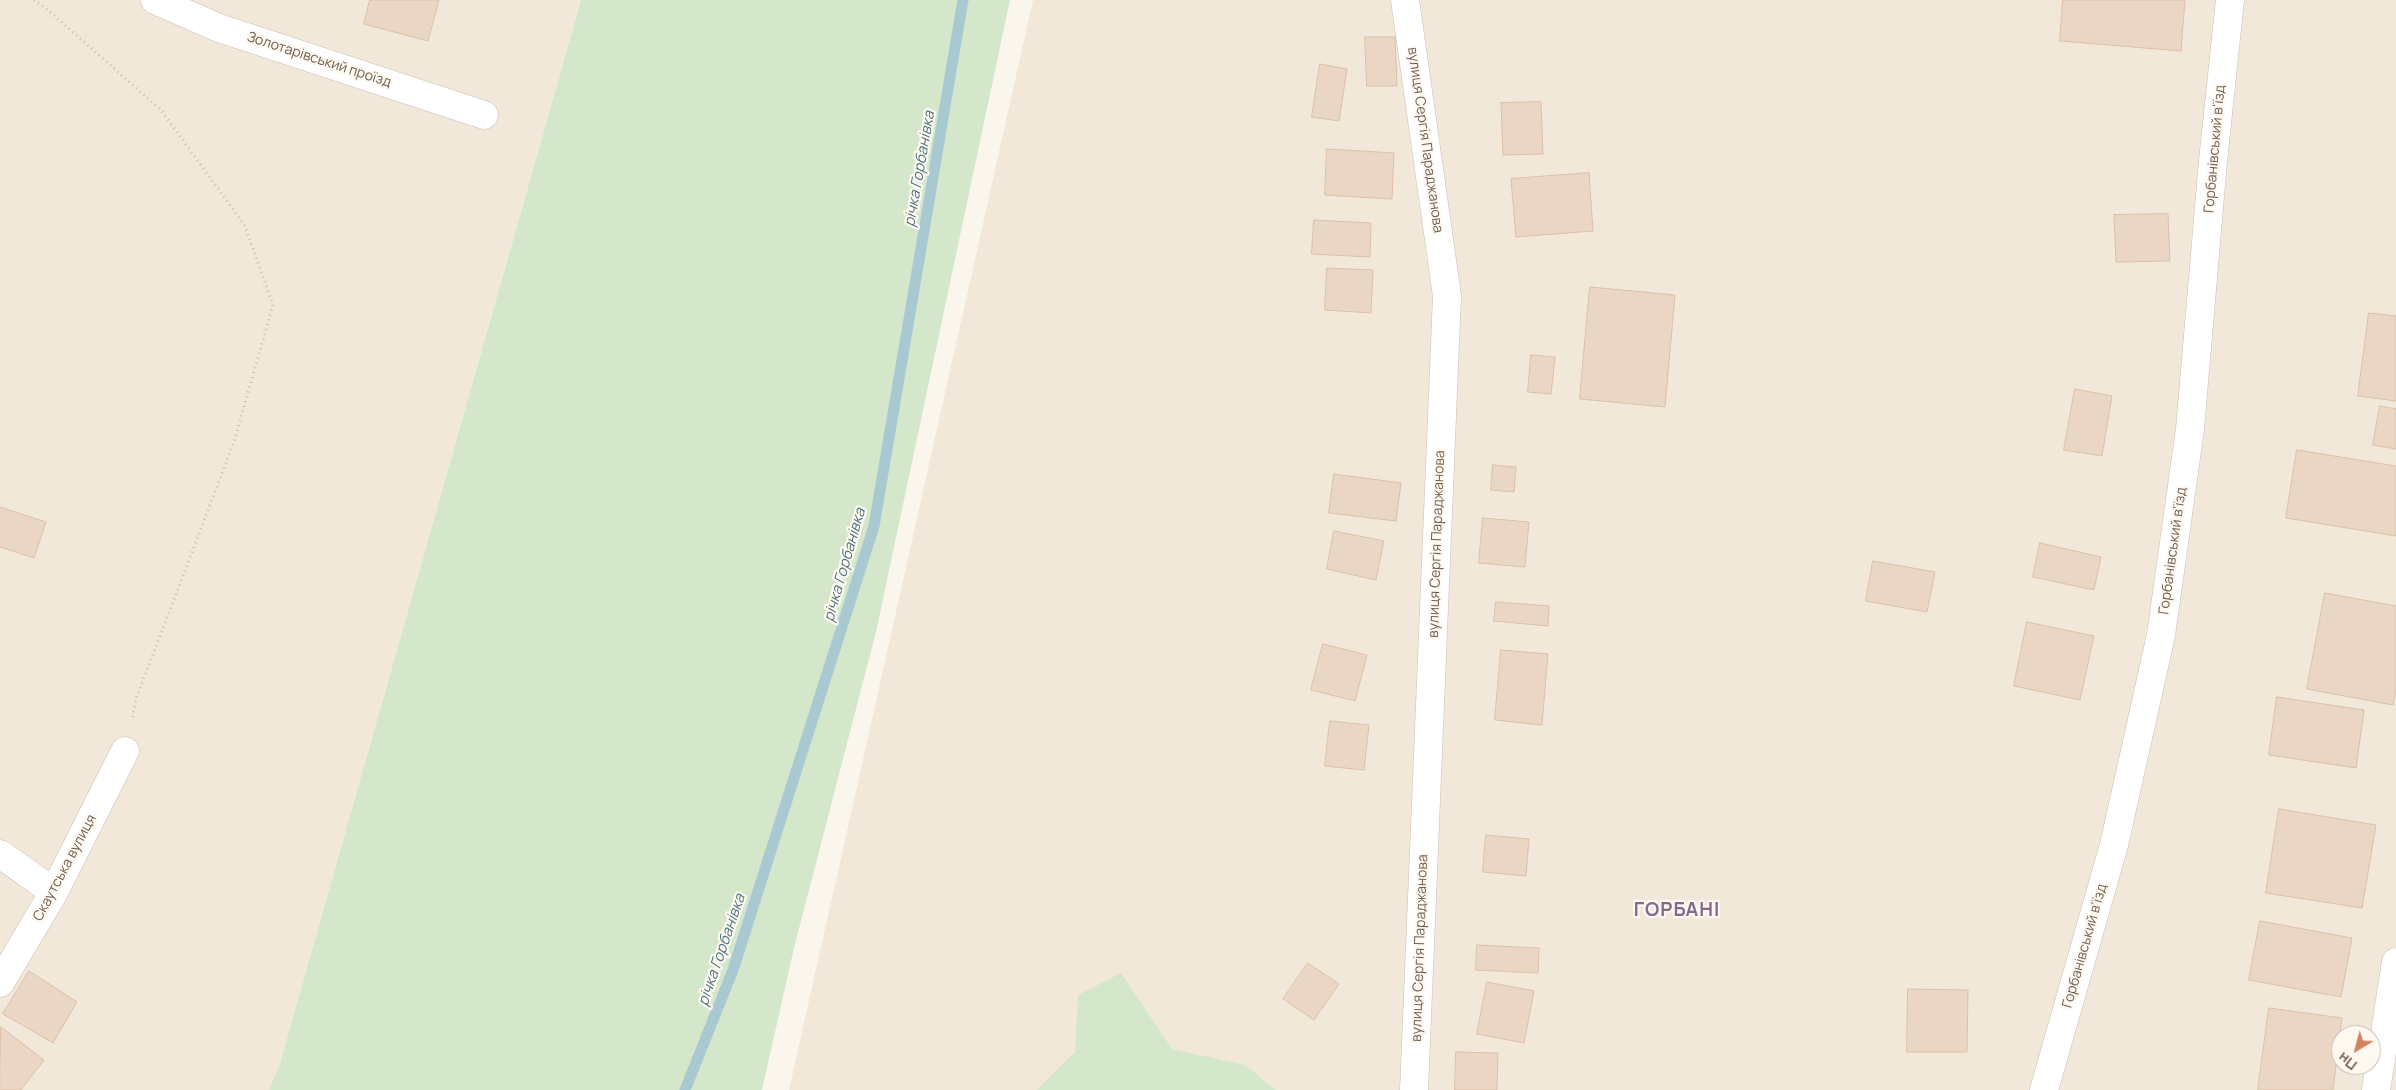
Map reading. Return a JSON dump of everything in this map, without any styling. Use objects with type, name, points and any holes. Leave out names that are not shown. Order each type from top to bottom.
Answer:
[{"type":"street","name":"Золотарівський проїзд","points":[[155,0],[219,28],[484,115]]},
{"type":"street","name":"вулиця Сергія Параджанова","points":[[1405,0],[1447,296],[1414,1090]]},
{"type":"street","name":"Горбанівський в'їзд","points":[[2044,1090],[2114,845],[2161,635],[2190,429],[2213,161],[2230,0]]},
{"type":"street","name":"Скаутська вулиця","points":[[0,983],[54,892],[125,751]]},
{"type":"street","points":[[0,854],[54,892]]},
{"type":"street","points":[[2376,1090],[2396,962]]},
{"type":"path","points":[[34,0],[49,11],[161,110],[245,226],[273,305],[234,442],[136,699],[125,751]]},
{"type":"shaded area","points":[[0,0],[581,0],[280,1063],[269,1090],[0,1090]]},
{"type":"shaded area","name":"ГОРБАНІ","points":[[1033,0],[2396,0],[2396,1090],[789,1090]]},
{"type":"green space","points":[[581,0],[1010,0],[876,632],[794,948],[762,1090],[269,1090],[280,1063]]},
{"type":"green space","points":[[1121,973],[1172,1049],[1245,1065],[1276,1090],[1037,1090],[1075,1052],[1078,995]]},
{"type":"building","points":[[370,0],[439,0],[428,41],[364,24]]},
{"type":"building","points":[[2063,0],[2185,0],[2181,51],[2060,41]]},
{"type":"building","points":[[1365,37],[1395,37],[1397,86],[1367,86]]},
{"type":"building","points":[[1320,64],[1347,69],[1339,121],[1312,117]]},
{"type":"building","points":[[1541,102],[1543,154],[1503,155],[1501,103]]},
{"type":"building","points":[[1327,149],[1394,153],[1392,199],[1325,195]]},
{"type":"building","points":[[1589,173],[1593,231],[1516,237],[1511,179]]},
{"type":"building","points":[[2168,214],[2170,261],[2116,262],[2114,215]]},
{"type":"building","points":[[1314,220],[1371,223],[1370,257],[1312,254]]},
{"type":"building","points":[[1327,268],[1373,270],[1371,313],[1325,310]]},
{"type":"building","points":[[1590,287],[1675,295],[1665,407],[1580,399]]},
{"type":"building","points":[[2369,313],[2396,316],[2396,401],[2358,396]]},
{"type":"building","points":[[1531,355],[1555,357],[1551,394],[1528,392]]},
{"type":"building","points":[[2075,389],[2112,396],[2102,456],[2064,450]]},
{"type":"building","points":[[2380,406],[2396,409],[2396,449],[2373,445]]},
{"type":"building","points":[[2297,450],[2396,466],[2396,536],[2286,518]]},
{"type":"building","points":[[1493,465],[1516,467],[1514,492],[1491,490]]},
{"type":"building","points":[[1334,474],[1401,483],[1396,521],[1329,513]]},
{"type":"building","points":[[0,507],[46,522],[34,558],[0,547]]},
{"type":"building","points":[[1483,518],[1529,522],[1525,567],[1479,563]]},
{"type":"building","points":[[1334,531],[1384,541],[1376,580],[1327,569]]},
{"type":"building","points":[[2040,543],[2101,557],[2094,590],[2033,577]]},
{"type":"building","points":[[1873,561],[1935,572],[1927,612],[1866,601]]},
{"type":"building","points":[[2325,593],[2396,606],[2396,691],[2393,705],[2307,689]]},
{"type":"building","points":[[1496,602],[1549,606],[1548,626],[1494,621]]},
{"type":"building","points":[[2027,622],[2094,636],[2080,700],[2014,686]]},
{"type":"building","points":[[1323,644],[1367,655],[1355,701],[1311,690]]},
{"type":"building","points":[[1501,650],[1548,654],[1542,725],[1495,720]]},
{"type":"building","points":[[2277,697],[2364,710],[2356,768],[2269,755]]},
{"type":"building","points":[[1330,721],[1369,725],[1364,770],[1325,766]]},
{"type":"building","points":[[2279,809],[2376,825],[2362,908],[2266,893]]},
{"type":"building","points":[[1486,835],[1529,839],[1526,876],[1483,872]]},
{"type":"building","points":[[2260,921],[2352,938],[2341,997],[2249,980]]},
{"type":"building","points":[[1477,945],[1539,948],[1538,973],[1476,970]]},
{"type":"building","points":[[1308,963],[1339,984],[1314,1020],[1283,999]]},
{"type":"building","points":[[29,971],[77,1002],[53,1043],[3,1014]]},
{"type":"building","points":[[1487,982],[1534,991],[1524,1043],[1477,1034]]},
{"type":"building","points":[[1908,989],[1968,990],[1967,1052],[1907,1052]]},
{"type":"building","points":[[2269,1008],[2342,1018],[2341,1025],[2331,1025],[2331,1075],[2335,1075],[2333,1090],[2258,1090]]},
{"type":"building","points":[[1,1027],[44,1060],[21,1090],[0,1090]]},
{"type":"building","points":[[1456,1052],[1498,1053],[1497,1090],[1455,1090]]},
{"type":"waterway","name":"річка Горбанівка","points":[[685,1090],[733,970],[874,526],[963,0]]},
{"type":"district","name":"ГОРБАНІ","points":[[1677,911]]}]
